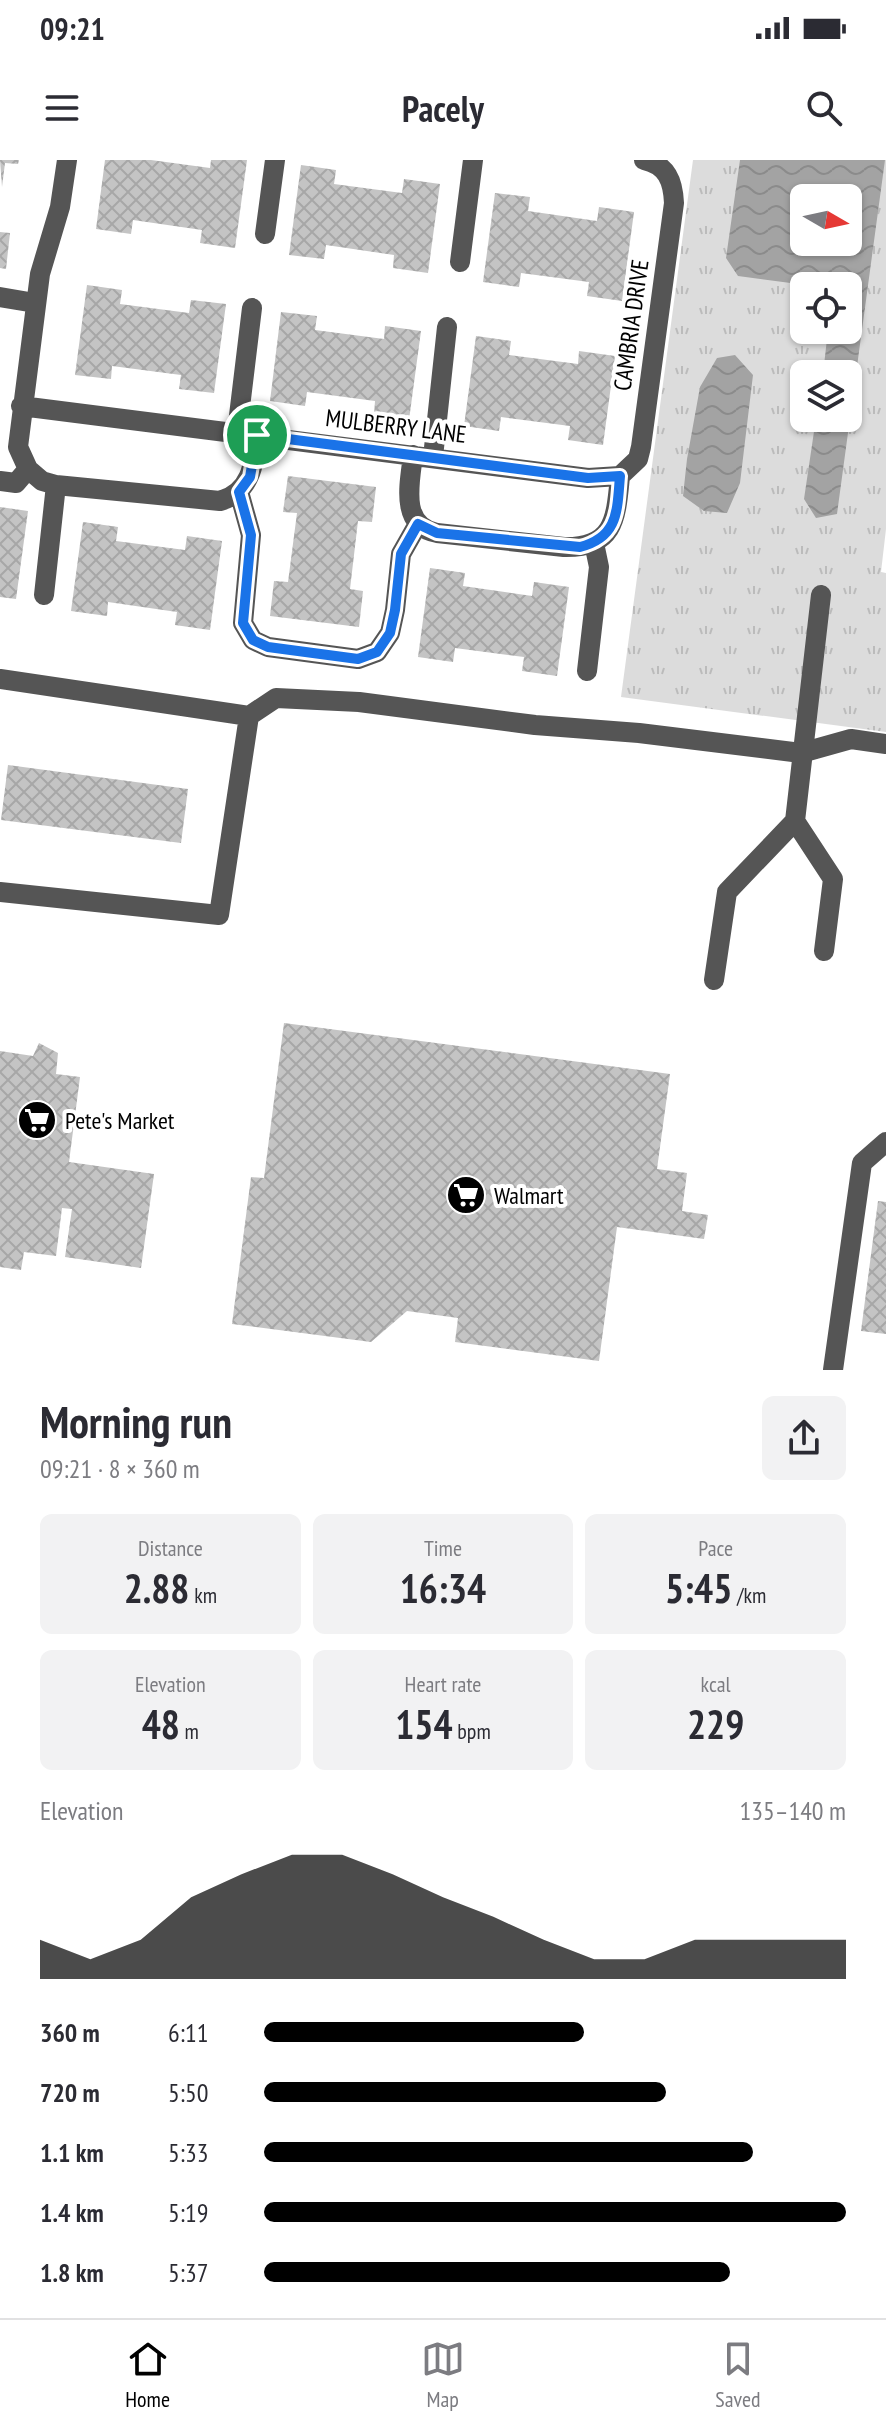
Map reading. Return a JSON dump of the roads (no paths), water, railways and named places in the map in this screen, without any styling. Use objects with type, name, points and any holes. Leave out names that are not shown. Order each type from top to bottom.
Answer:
[{"type":"street","points":[[67,160],[60,207],[45,252],[35,303],[21,406],[18,447],[28,469],[42,481],[210,502],[229,499],[239,492],[250,477],[247,434],[252,308]]},
{"type":"street","points":[[265,234],[275,160]]},
{"type":"street","points":[[460,262],[473,160]]},
{"type":"street","name":"CAMBRIA DRIVE","points":[[620,476],[638,459],[641,447],[674,203],[674,190],[668,174],[661,167],[644,160]]},
{"type":"street","points":[[0,297],[35,303]]},
{"type":"street","points":[[447,327],[423,456],[409,505],[418,524],[437,533],[580,547],[594,543],[605,535],[613,523],[620,476]]},
{"type":"street","name":"MULBERRY LANE","points":[[21,406],[588,478],[620,476]]},
{"type":"street","points":[[0,481],[16,483],[28,469]]},
{"type":"street","points":[[44,595],[56,485]]},
{"type":"street","points":[[239,492],[251,535],[243,623],[253,640],[268,647],[358,659],[377,652],[390,633],[401,554],[418,524]]},
{"type":"street","points":[[587,671],[599,567],[594,543]]},
{"type":"street","points":[[821,595],[795,821],[833,879],[824,951]]},
{"type":"street","points":[[0,679],[249,716],[276,698],[359,702],[535,725],[639,733],[801,753],[851,739],[886,744]]},
{"type":"street","points":[[0,892],[219,915],[249,716]]},
{"type":"street","points":[[714,980],[727,892],[795,821]]},
{"type":"street","points":[[833,1370],[862,1163],[886,1142]]},
{"type":"water","points":[[740,160],[885,160],[862,330],[862,272],[790,272],[790,283],[738,276],[726,258]]},
{"type":"water","points":[[826,344],[860,344],[858,360],[825,360]]},
{"type":"water","points":[[735,355],[753,375],[740,483],[727,513],[704,511],[683,496],[700,387],[717,358]]},
{"type":"water","points":[[814,432],[848,432],[837,514],[816,518],[804,499]]},
{"type":"place","name":"Pete's Market","points":[[37,1120]]},
{"type":"place","name":"Walmart","points":[[466,1195]]}]
